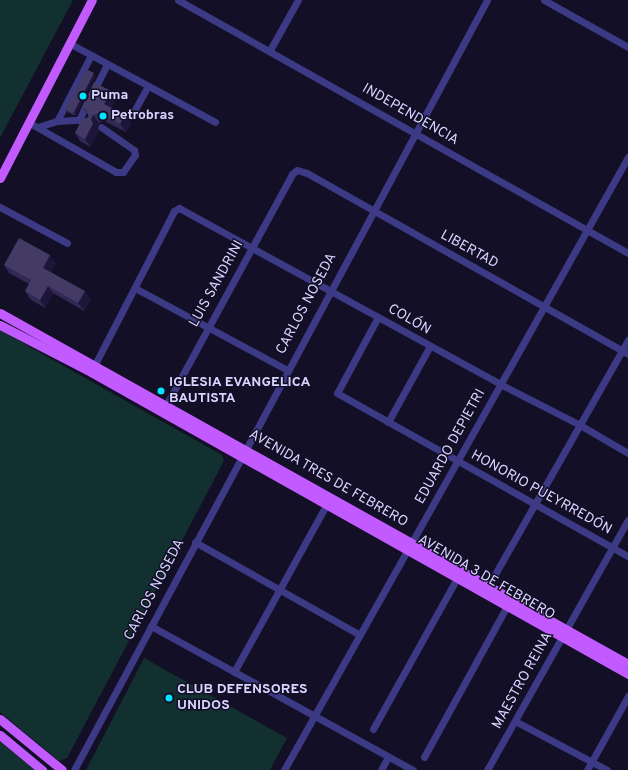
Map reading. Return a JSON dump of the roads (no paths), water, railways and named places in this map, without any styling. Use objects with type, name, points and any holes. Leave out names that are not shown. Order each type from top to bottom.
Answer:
[{"type":"main road","points":[[0,178],[92,0]]},
{"type":"main road","name":"AVENIDA TRES DE FEBRERO","points":[[0,313],[164,409],[243,452],[331,496],[410,546],[489,585],[628,664]]},
{"type":"main road","points":[[0,325],[14,333],[93,368]]},
{"type":"main road","name":"AVENIDA 3 DE FEBRERO","points":[[243,452],[326,505],[410,546],[457,578],[484,594],[628,674]]},
{"type":"main road","points":[[0,719],[62,770]]},
{"type":"main road","points":[[0,735],[42,770]]},
{"type":"street","name":"INDEPENDENCIA","points":[[178,0],[270,50],[586,231],[628,253]]},
{"type":"street","points":[[270,50],[298,0]]},
{"type":"street","name":"CARLOS NOSEDA","points":[[74,770],[329,290],[487,0]]},
{"type":"street","points":[[544,0],[628,47]]},
{"type":"street","points":[[69,43],[215,122]]},
{"type":"street","points":[[57,121],[91,55]]},
{"type":"street","points":[[79,120],[107,64]]},
{"type":"street","points":[[133,113],[148,86]]},
{"type":"street","points":[[38,127],[57,121],[79,120],[90,122]]},
{"type":"street","points":[[28,122],[116,172],[123,172],[135,156],[134,150],[101,127]]},
{"type":"street","name":"EDUARDO DEPIETRI","points":[[284,770],[628,157]]},
{"type":"street","name":"LIBERTAD","points":[[297,170],[308,173],[625,352]]},
{"type":"street","name":"LUIS SANDRINI","points":[[164,409],[292,174],[297,170]]},
{"type":"street","points":[[0,207],[67,243]]},
{"type":"street","name":"COLÓN","points":[[135,288],[174,211],[179,208],[500,384],[580,425],[628,453]]},
{"type":"street","points":[[93,368],[135,288],[208,326],[287,370]]},
{"type":"street","name":"HONORIO PUEYRREDÓN","points":[[378,317],[337,393],[628,556]]},
{"type":"street","points":[[484,594],[580,425],[625,352],[628,340]]},
{"type":"street","points":[[388,422],[430,346]]},
{"type":"street","points":[[234,672],[331,496]]},
{"type":"street","name":"MAESTRO REINA","points":[[487,770],[628,520]]},
{"type":"street","points":[[195,542],[360,635]]},
{"type":"street","points":[[373,728],[457,578]]},
{"type":"street","points":[[424,757],[507,606]]},
{"type":"street","points":[[151,626],[412,770]]},
{"type":"street","points":[[587,770],[628,696]]},
{"type":"street","points":[[515,721],[607,770]]},
{"type":"street","points":[[381,770],[388,757]]},
{"type":"place","name":"Puma","points":[[83,96]]},
{"type":"place","name":"Petrobras","points":[[103,116]]},
{"type":"place","name":"IGLESIA EVANGELICA BAUTISTA","points":[[161,391]]},
{"type":"place","name":"CLUB DEFENSORES UNIDOS","points":[[169,698]]}]
